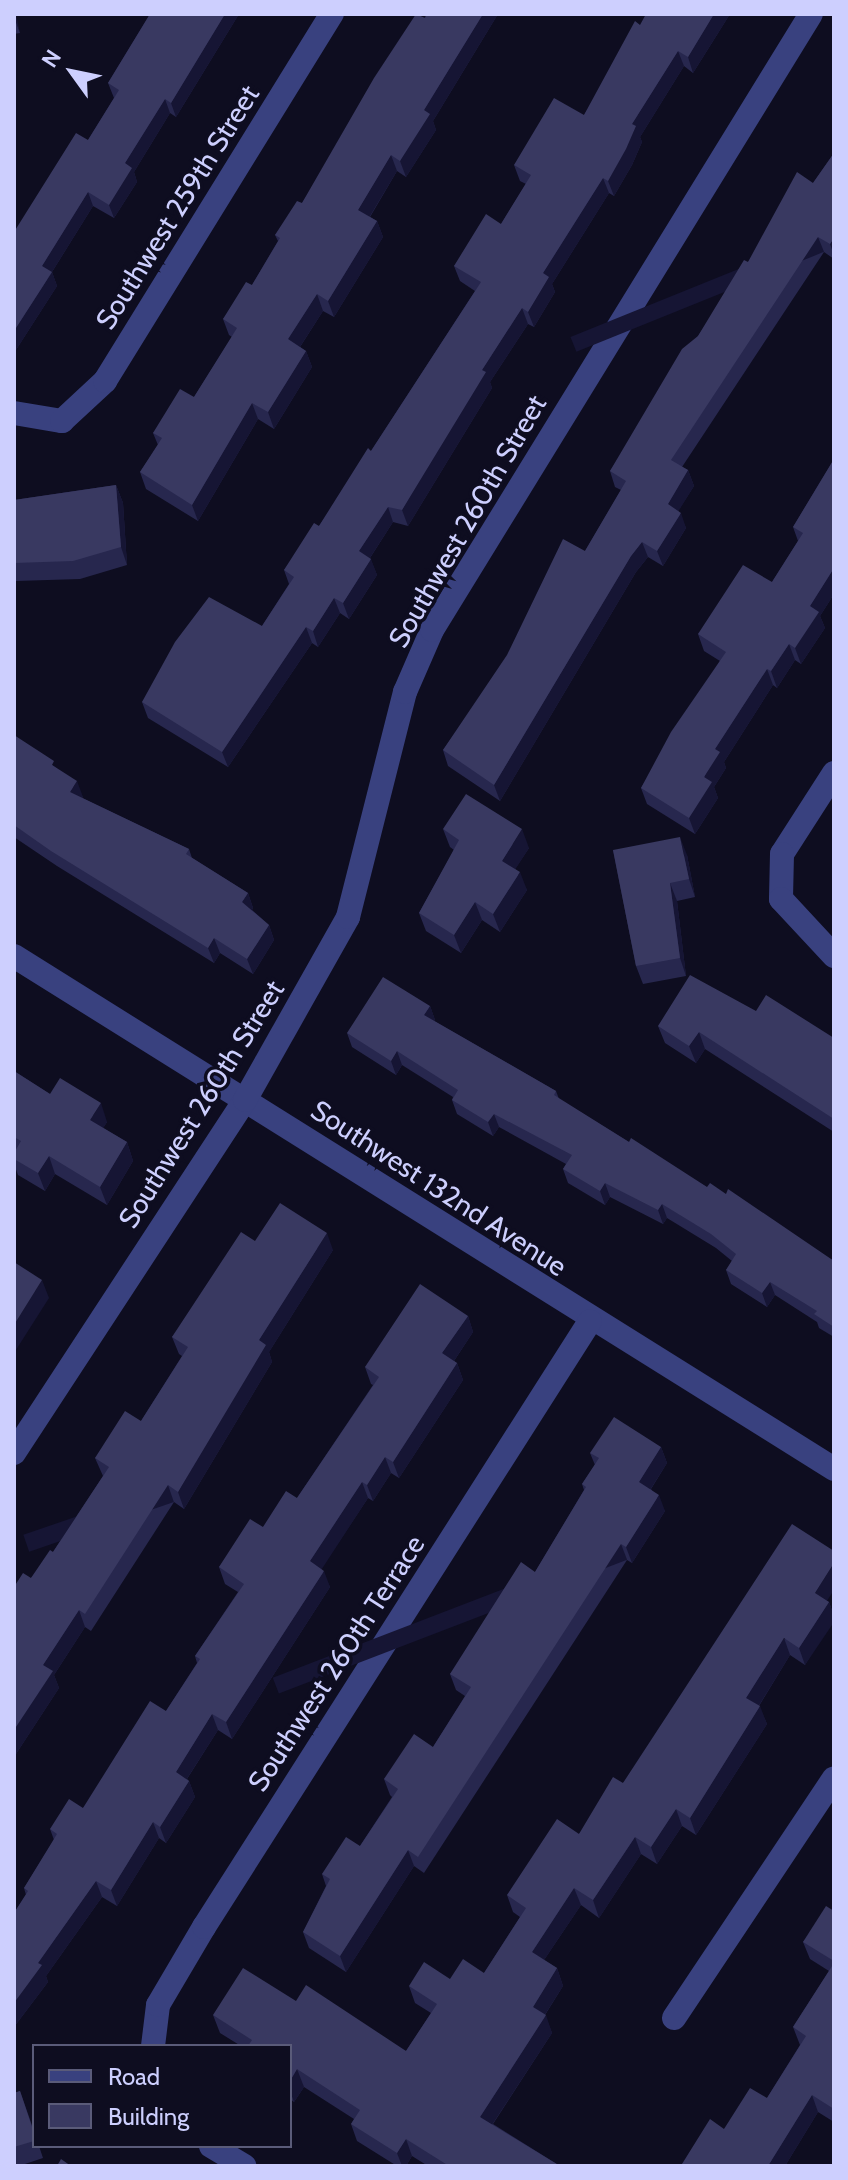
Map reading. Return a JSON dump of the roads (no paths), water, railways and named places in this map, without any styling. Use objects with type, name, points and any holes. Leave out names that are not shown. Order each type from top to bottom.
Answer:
[{"type":"street","name":"Southwest 259th Street","points":[[14,413],[62,421],[105,381],[332,14]]},
{"type":"street","name":"Southwest 260th Street","points":[[14,1453],[245,1100],[348,917],[405,692],[432,630],[811,14]]},
{"type":"street","points":[[834,773],[782,854],[781,899],[834,956]]},
{"type":"street","name":"Southwest 132nd Avenue","points":[[14,956],[590,1321],[834,1469]]},
{"type":"street","name":"Southwest 260th Terrace","points":[[153,2044],[158,2005],[204,1927],[590,1321]]},
{"type":"street","points":[[674,2018],[834,1778]]},
{"type":"street","points":[[214,2148],[244,2166]]}]
